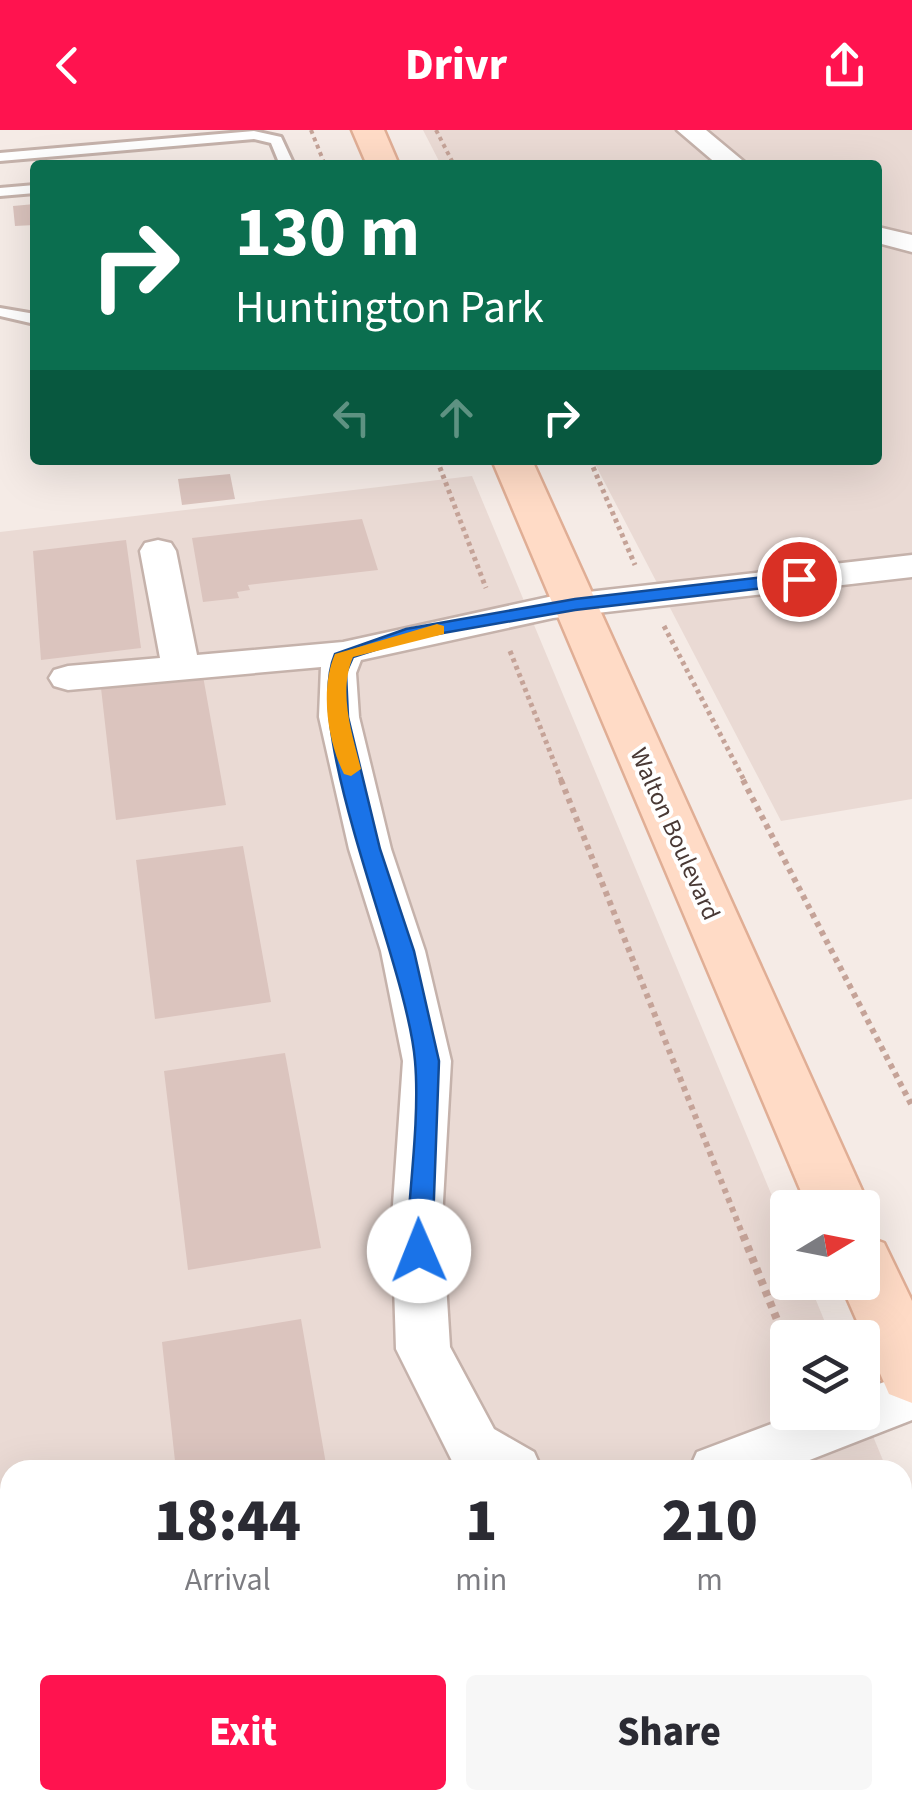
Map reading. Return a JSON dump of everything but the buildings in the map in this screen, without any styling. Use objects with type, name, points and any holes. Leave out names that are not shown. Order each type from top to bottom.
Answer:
[{"type":"main road","points":[[368,130],[381,160]]},
{"type":"main road","name":"Walton Boulevard","points":[[514,465],[831,1190]]},
{"type":"main road","points":[[879,1300],[912,1374]]},
{"type":"street","points":[[690,130],[728,160]]},
{"type":"street","points":[[882,236],[912,244]]},
{"type":"street","points":[[158,551],[180,666]]},
{"type":"street","points":[[68,678],[345,654],[406,634],[575,604],[912,566]]},
{"type":"street","points":[[345,654],[336,673],[338,717],[370,849],[403,951],[427,1061],[418,1219],[423,1349],[474,1447],[497,1460]]},
{"type":"street","points":[[743,1460],[912,1396]]},
{"type":"lane","points":[[0,157],[254,135],[276,140],[285,160]]},
{"type":"lane","points":[[0,192],[30,190]]},
{"type":"lane","points":[[0,312],[30,318]]},
{"type":"path","points":[[312,130],[323,160]]},
{"type":"path","points":[[436,130],[451,160]]},
{"type":"path","points":[[439,465],[777,1320]]},
{"type":"path","points":[[592,465],[649,596],[912,1106]]},
{"type":"shaded area","points":[[423,130],[912,130],[912,799],[781,821],[596,465],[882,465],[882,160],[438,160]]},
{"type":"shaded area","points":[[472,476],[770,1191],[770,1300],[816,1300],[824,1320],[770,1320],[770,1430],[870,1430],[883,1460],[0,1460],[0,532]]},
{"type":"slow traffic","points":[[351,769],[338,717],[336,673],[345,654],[406,634],[437,630]]},
{"type":"route","points":[[419,1251],[420,1138],[427,1061],[403,951],[370,849],[338,717],[336,673],[345,654],[406,634],[575,604],[799,579]]}]
